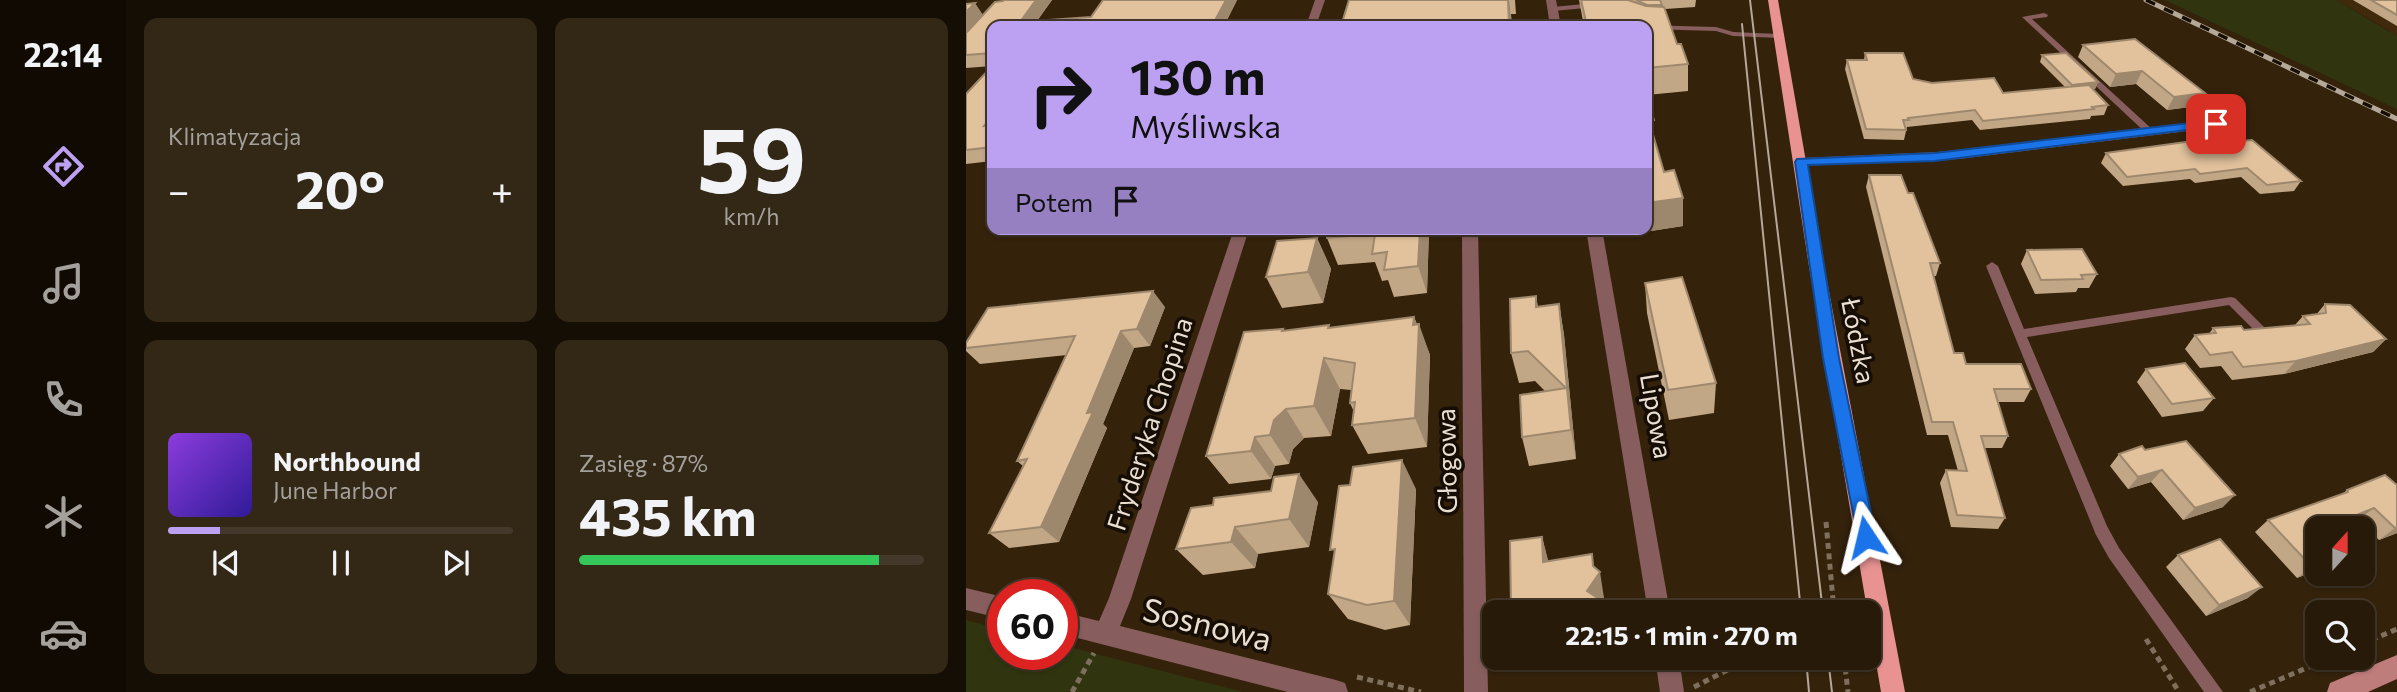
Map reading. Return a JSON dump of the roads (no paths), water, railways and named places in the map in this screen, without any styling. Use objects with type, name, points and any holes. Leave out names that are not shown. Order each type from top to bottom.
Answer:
[{"type":"main road","name":"Łódzka","points":[[1773,0],[1831,358],[1848,433],[1893,692]]},
{"type":"street","points":[[1313,21],[1320,0]]},
{"type":"street","points":[[1801,162],[1935,157],[2216,124]]},
{"type":"street","name":"Fryderyka Chopina","points":[[1105,634],[1120,599],[1240,235]]},
{"type":"street","name":"Głogowa","points":[[1470,235],[1476,692]]},
{"type":"street","name":"Lipowa","points":[[1595,235],[1657,600]]},
{"type":"street","points":[[966,599],[987,604]]},
{"type":"street","name":"Sosnowa","points":[[1078,627],[1336,692]]},
{"type":"street","points":[[2339,692],[2397,667]]},
{"type":"street","points":[[1669,670],[1672,692]]},
{"type":"lane","points":[[1552,5],[1604,4]]},
{"type":"lane","points":[[2044,15],[2026,17],[2150,132]]},
{"type":"lane","points":[[1652,26],[1716,29],[1733,34],[1779,36]]},
{"type":"lane","points":[[1992,266],[2101,530],[2114,553],[2214,692]]},
{"type":"lane","points":[[2019,334],[2231,301],[2258,327]]},
{"type":"tram line","points":[[1750,0],[1822,600]]},
{"type":"tram line","points":[[1742,24],[1800,600]]},
{"type":"tram line","points":[[1807,670],[1809,692]]},
{"type":"tram line","points":[[1829,670],[1832,692]]},
{"type":"railway","points":[[2146,0],[2397,119]]}]
